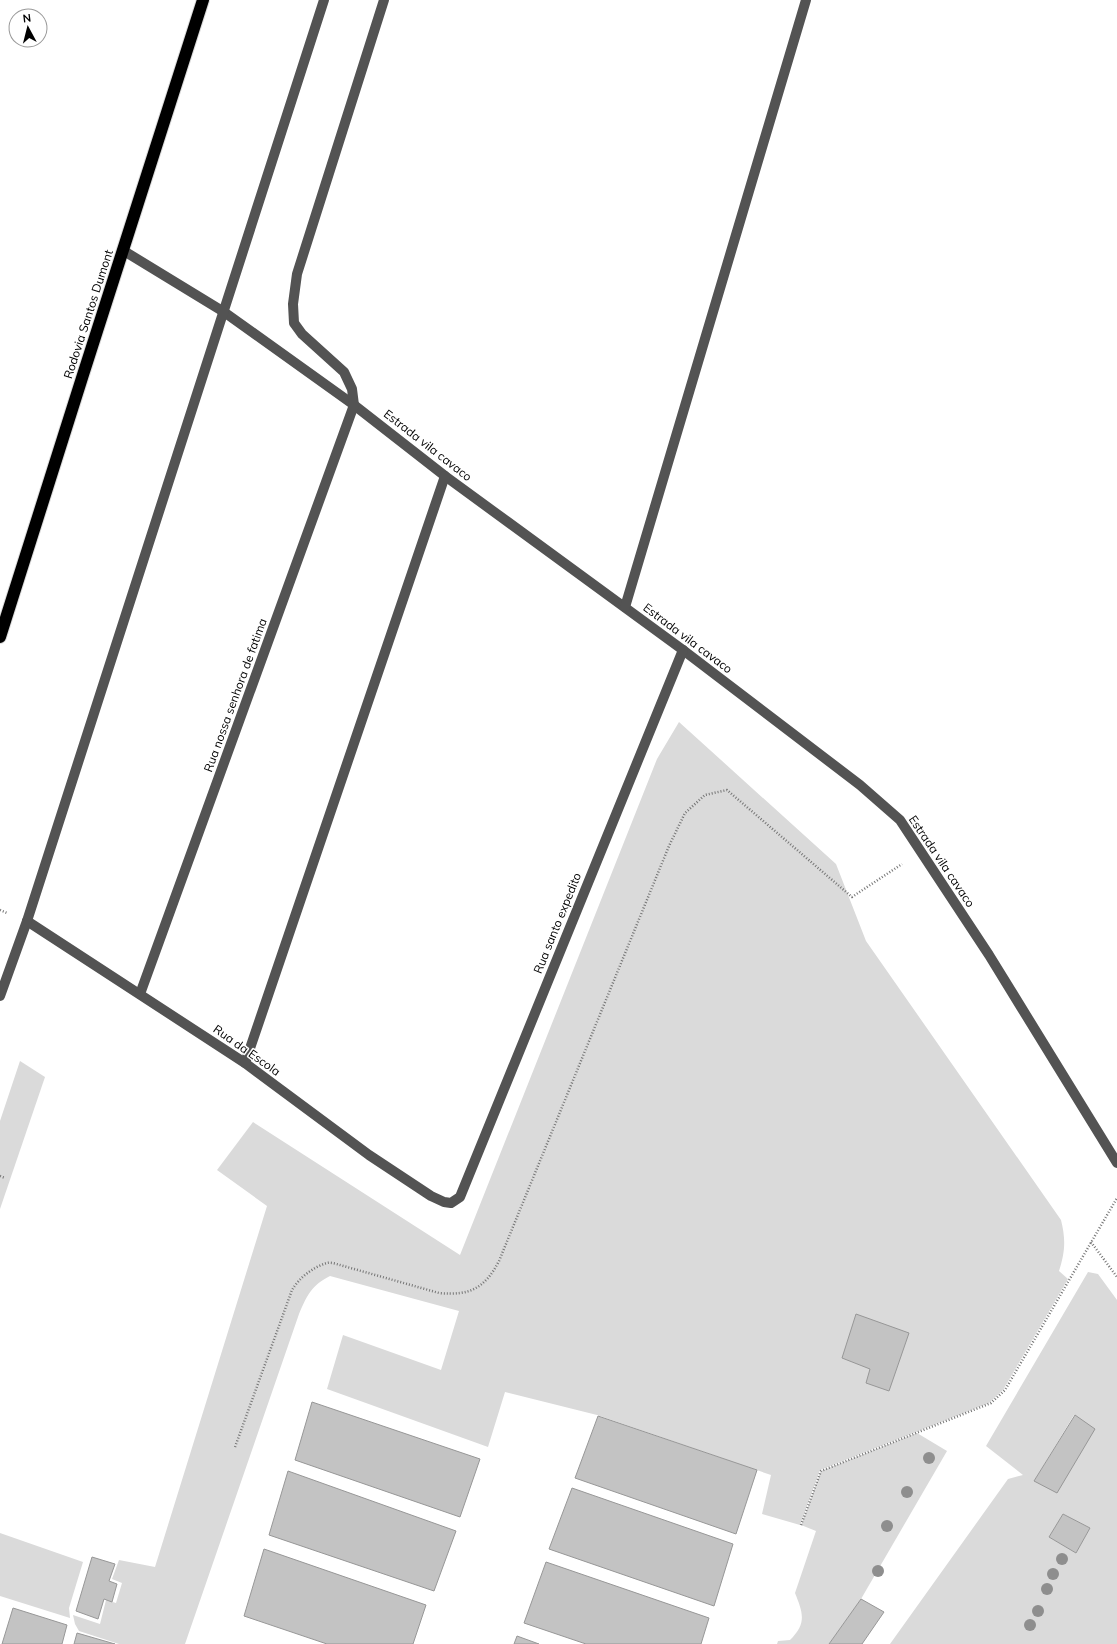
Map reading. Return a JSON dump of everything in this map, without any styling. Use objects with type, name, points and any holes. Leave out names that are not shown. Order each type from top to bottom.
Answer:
[{"type":"highway","name":"Rodovia Santos Dumont","points":[[0,637],[60,444],[124,251],[202,0]]},
{"type":"street","points":[[0,996],[26,921],[324,0]]},
{"type":"street","points":[[354,405],[352,389],[344,372],[302,334],[294,323],[293,304],[297,274],[384,0]]},
{"type":"street","points":[[625,607],[806,0]]},
{"type":"street","name":"Estrada vila cavaco","points":[[124,251],[224,312],[354,405],[445,476],[683,650],[860,785],[900,820],[989,955],[1117,1163]]},
{"type":"street","name":"Rua nossa senhora de fatima","points":[[140,994],[354,405]]},
{"type":"street","points":[[245,1064],[445,476]]},
{"type":"street","name":"Rua santo expedito","points":[[451,1203],[460,1197],[683,650]]},
{"type":"street","name":"Rua da Escola","points":[[26,921],[140,994],[245,1064],[400,1176],[431,1196],[444,1202],[451,1203]]},
{"type":"path","points":[[235,1447],[292,1290],[296,1283],[305,1274],[329,1263],[340,1264],[439,1293],[452,1294],[466,1292],[481,1286],[491,1275],[502,1254],[669,846],[685,813],[705,795],[727,790],[852,897],[921,851]]},
{"type":"path","points":[[0,1176],[5,1178]]},
{"type":"path","points":[[801,1525],[821,1471],[991,1403],[1005,1390],[1117,1198]]},
{"type":"path","points":[[1091,1242],[1117,1277]]},
{"type":"shaded area","points":[[679,722],[836,864],[866,941],[1061,1220],[1064,1234],[1064,1246],[1063,1258],[1059,1271],[1068,1279],[1003,1390],[989,1403],[820,1470],[800,1525],[762,1514],[771,1475],[597,1415],[505,1392],[488,1447],[327,1389],[343,1335],[441,1370],[459,1311],[330,1276],[314,1287],[299,1314],[185,1644],[119,1644],[79,1631],[75,1624],[73,1615],[100,1624],[106,1600],[116,1603],[122,1583],[112,1579],[119,1560],[155,1567],[267,1206],[217,1170],[253,1122],[460,1255],[657,759]]},
{"type":"shaded area","points":[[20,1061],[45,1077],[0,1209],[0,1121]]},
{"type":"shaded area","points":[[1088,1272],[1098,1274],[1117,1300],[1117,1644],[890,1644],[1008,1479],[1023,1475],[986,1446]],"holes":[[[1074,1415],[1094,1429],[1034,1481]],[[1063,1514],[1090,1528],[1076,1553],[1049,1537]]]},
{"type":"shaded area","points":[[917,1433],[947,1451],[861,1599],[829,1644],[777,1644],[778,1641],[790,1640],[801,1623],[802,1618],[800,1606],[795,1593],[816,1531],[801,1525],[821,1471]]},
{"type":"shaded area","points":[[0,1533],[83,1562],[69,1608],[70,1618],[0,1596]]},
{"type":"building","points":[[856,1314],[909,1333],[889,1391],[866,1383],[870,1369],[842,1358]]},
{"type":"building","points":[[312,1402],[480,1459],[460,1517],[295,1460]]},
{"type":"building","points":[[1075,1415],[1095,1429],[1057,1493],[1034,1481]]},
{"type":"building","points":[[598,1416],[757,1470],[736,1534],[575,1478]]},
{"type":"building","points":[[288,1471],[456,1531],[434,1591],[269,1535]]},
{"type":"building","points":[[572,1488],[733,1544],[714,1606],[549,1549]]},
{"type":"building","points":[[1063,1514],[1090,1528],[1076,1553],[1049,1537]]},
{"type":"building","points":[[264,1549],[426,1605],[413,1644],[327,1644],[244,1616]]},
{"type":"building","points":[[92,1557],[115,1564],[109,1581],[117,1584],[112,1602],[104,1599],[98,1619],[76,1611]]},
{"type":"building","points":[[546,1562],[709,1618],[701,1644],[586,1644],[524,1623]]},
{"type":"building","points":[[861,1599],[884,1612],[862,1644],[829,1644]]},
{"type":"building","points":[[13,1608],[67,1625],[62,1644],[2,1644]]},
{"type":"building","points":[[77,1633],[115,1644],[74,1644]]},
{"type":"building","points":[[517,1636],[539,1644],[514,1644]]}]
